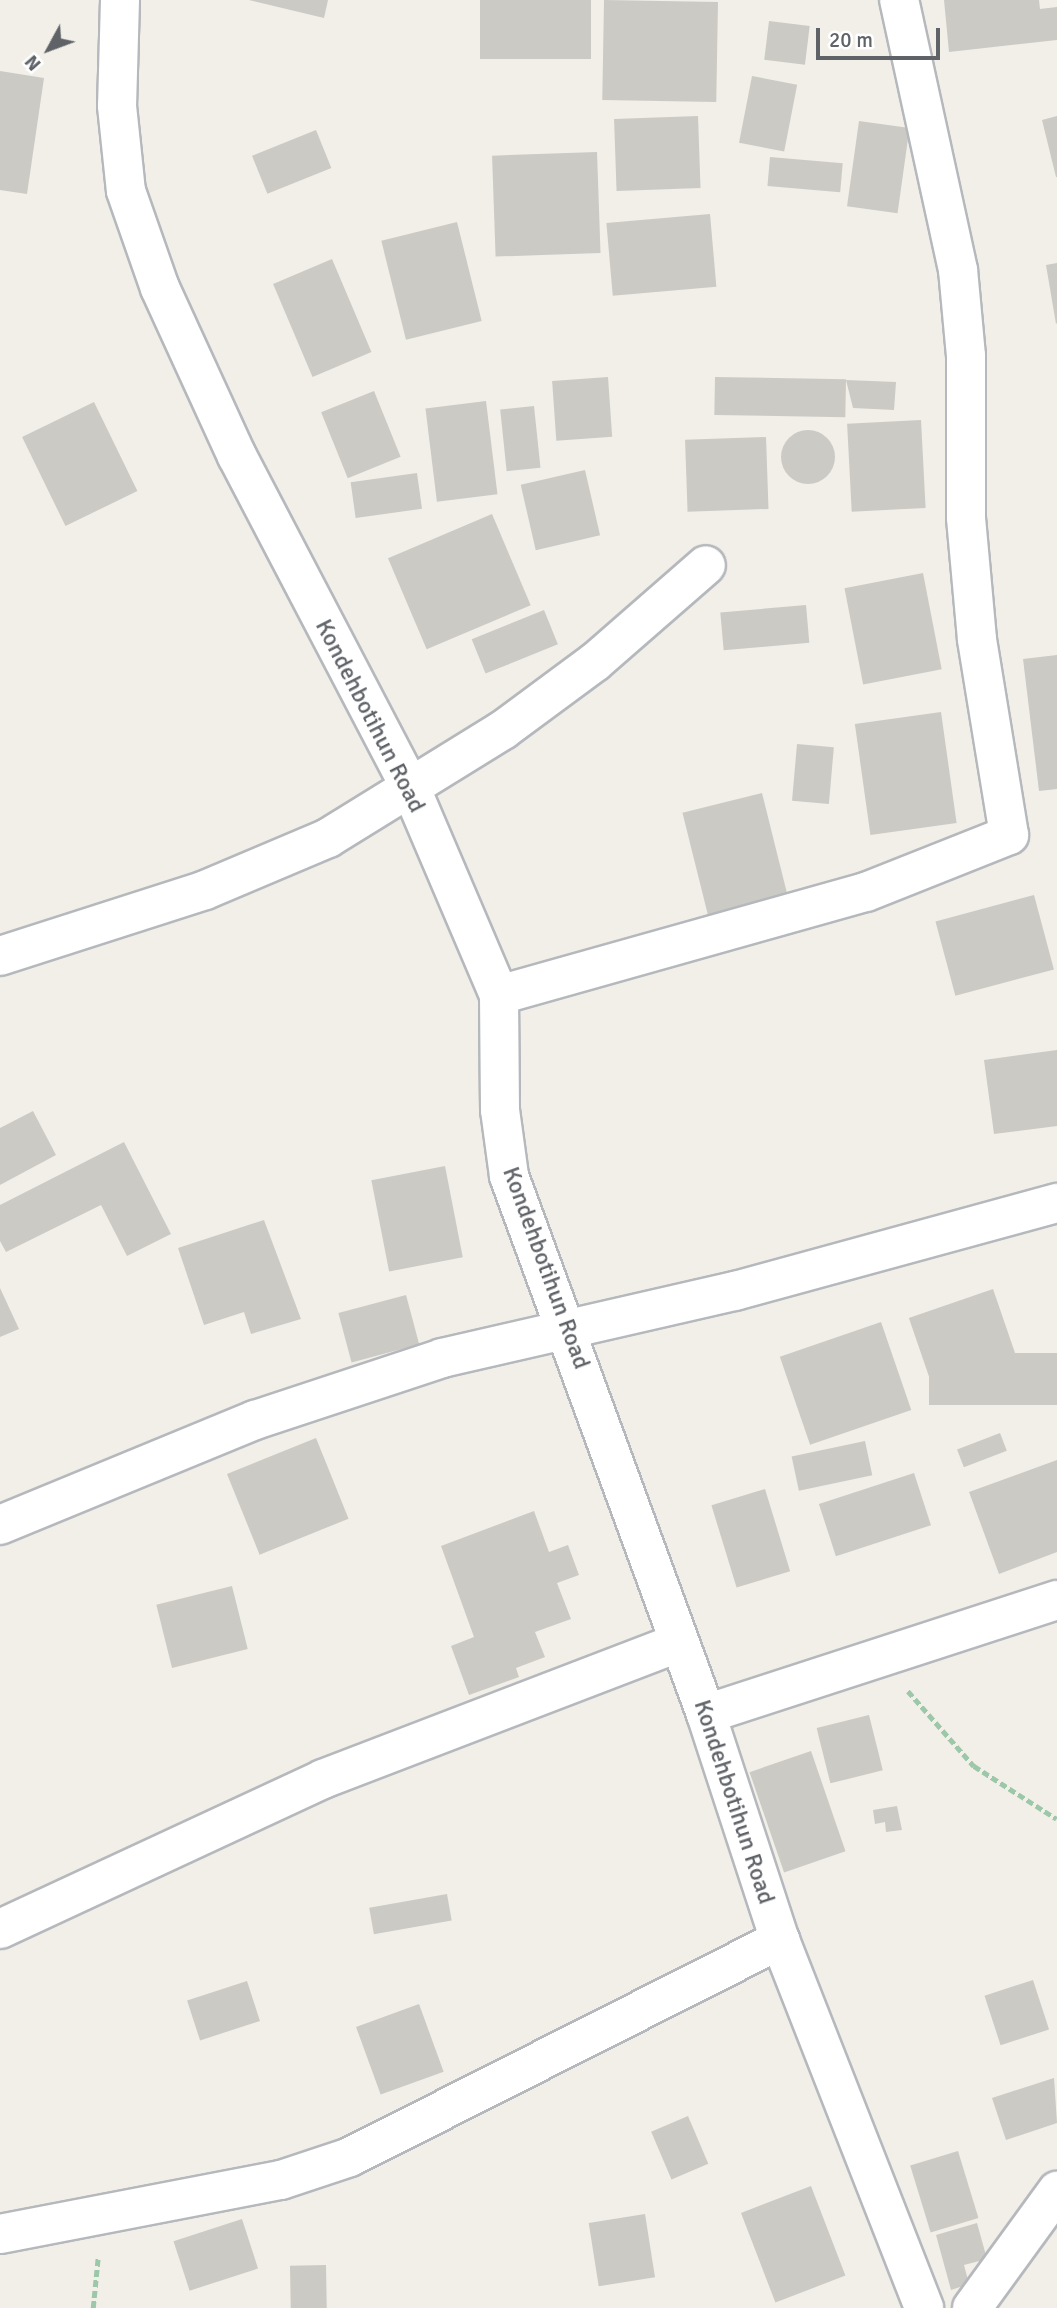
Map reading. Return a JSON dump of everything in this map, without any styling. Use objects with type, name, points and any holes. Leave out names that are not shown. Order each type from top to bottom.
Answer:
[{"type":"street","name":"Kondehbotihun Road","points":[[120,0],[117,106],[126,191],[159,288],[249,480],[412,791],[499,995],[500,1110],[509,1176],[567,1327],[706,1714],[780,1940],[924,2308]]},
{"type":"street","points":[[499,995],[866,892],[1009,835],[977,639],[966,517],[966,356],[958,270],[899,0]]},
{"type":"street","points":[[0,956],[205,890],[328,838],[412,791],[595,662],[706,565]]},
{"type":"street","points":[[0,1525],[255,1420],[443,1358],[567,1327],[735,1291],[1057,1203]]},
{"type":"street","points":[[706,1714],[1057,1600]]},
{"type":"street","points":[[0,1929],[323,1779],[679,1642]]},
{"type":"street","points":[[0,2234],[281,2180],[350,2157],[780,1940]]},
{"type":"street","points":[[972,2308],[1057,2191]]},
{"type":"path","points":[[878,1658],[974,1766],[1057,1819]]},
{"type":"path","points":[[93,2308],[102,2215]]},
{"type":"building","points":[[249,0],[328,0],[324,18]]},
{"type":"building","points":[[480,0],[591,0],[591,59],[480,59]]},
{"type":"building","points":[[604,0],[718,2],[716,102],[602,100]]},
{"type":"building","points":[[944,0],[1039,0],[1040,9],[1057,7],[1057,40],[949,52]]},
{"type":"building","points":[[769,21],[810,26],[805,65],[764,60]]},
{"type":"building","points":[[0,71],[44,78],[27,194],[0,190]]},
{"type":"building","points":[[752,76],[797,85],[784,152],[739,143]]},
{"type":"building","points":[[698,116],[701,188],[617,191],[614,119]]},
{"type":"building","points":[[1057,116],[1057,177],[1056,177],[1042,120]]},
{"type":"building","points":[[859,121],[910,128],[898,213],[847,206]]},
{"type":"building","points":[[316,130],[331,168],[267,194],[252,156]]},
{"type":"building","points":[[597,152],[601,253],[496,257],[492,156]]},
{"type":"building","points":[[770,157],[843,163],[840,192],[767,186]]},
{"type":"building","points":[[710,214],[716,287],[613,296],[606,223]]},
{"type":"building","points":[[457,222],[482,321],[406,340],[381,241]]},
{"type":"building","points":[[332,259],[371,352],[313,377],[273,284]]},
{"type":"building","points":[[1057,263],[1057,323],[1056,324],[1046,265]]},
{"type":"building","points":[[608,377],[612,437],[556,441],[552,381]]},
{"type":"building","points":[[715,377],[846,379],[845,417],[714,415]]},
{"type":"building","points":[[846,380],[896,382],[894,410],[853,408]]},
{"type":"building","points":[[374,391],[401,457],[348,478],[321,412]]},
{"type":"building","points":[[486,401],[497,494],[437,502],[425,408]]},
{"type":"building","points":[[94,402],[137,491],[65,526],[22,437]]},
{"type":"building","points":[[534,406],[540,468],[507,471],[500,410]]},
{"type":"building","points":[[921,420],[926,508],[852,512],[847,424]]},
{"type":"building","points":[[808,430],[827,438],[835,457],[827,476],[808,484],[789,476],[781,457],[789,438]]},
{"type":"building","points":[[766,437],[769,509],[688,512],[685,440]]},
{"type":"building","points":[[585,470],[600,535],[536,550],[521,485]]},
{"type":"building","points":[[417,473],[422,509],[356,518],[351,482]]},
{"type":"building","points":[[492,514],[531,605],[427,649],[388,558]]},
{"type":"building","points":[[923,573],[942,669],[863,684],[844,588]]},
{"type":"building","points":[[806,605],[809,643],[724,650],[720,612]]},
{"type":"building","points":[[544,610],[558,644],[486,674],[472,639]]},
{"type":"building","points":[[1057,655],[1057,789],[1039,791],[1023,659]]},
{"type":"building","points":[[941,712],[957,823],[870,835],[855,724]]},
{"type":"building","points":[[797,744],[834,747],[829,804],[792,801]]},
{"type":"building","points":[[762,793],[789,901],[709,921],[682,813]]},
{"type":"building","points":[[1034,895],[1054,969],[955,996],[935,921]]},
{"type":"building","points":[[1057,1050],[1057,1126],[994,1134],[984,1060]]},
{"type":"building","points":[[33,1111],[56,1155],[0,1185],[0,1128]]},
{"type":"building","points":[[124,1142],[171,1234],[127,1256],[101,1205],[6,1252],[0,1241],[0,1205]]},
{"type":"building","points":[[445,1166],[463,1257],[389,1272],[371,1180]]},
{"type":"building","points":[[264,1220],[301,1319],[251,1334],[244,1312],[204,1325],[178,1248]]},
{"type":"building","points":[[0,1288],[19,1329],[0,1337]]},
{"type":"building","points":[[993,1289],[1017,1359],[933,1388],[909,1318]]},
{"type":"building","points":[[406,1295],[419,1344],[352,1362],[338,1313]]},
{"type":"building","points":[[881,1322],[911,1410],[810,1445],[780,1357]]},
{"type":"building","points":[[929,1353],[1057,1353],[1057,1405],[929,1405]]},
{"type":"building","points":[[1000,1433],[1007,1451],[964,1467],[957,1449]]},
{"type":"building","points":[[316,1438],[349,1519],[260,1555],[227,1474]]},
{"type":"building","points":[[865,1441],[872,1475],[799,1491],[792,1457]]},
{"type":"building","points":[[1057,1460],[1057,1552],[999,1574],[969,1492]]},
{"type":"building","points":[[914,1473],[931,1525],[836,1556],[819,1504]]},
{"type":"building","points":[[765,1489],[790,1571],[737,1588],[711,1505]]},
{"type":"building","points":[[534,1511],[549,1552],[568,1545],[579,1575],[557,1583],[571,1619],[535,1632],[545,1657],[516,1668],[519,1677],[469,1695],[451,1646],[474,1637],[441,1546]]},
{"type":"building","points":[[232,1586],[248,1649],[172,1668],[156,1605]]},
{"type":"building","points":[[869,1715],[883,1770],[830,1783],[817,1728]]},
{"type":"building","points":[[811,1751],[846,1851],[784,1872],[750,1772]]},
{"type":"building","points":[[897,1806],[902,1830],[886,1832],[885,1822],[875,1824],[873,1810]]},
{"type":"building","points":[[447,1894],[452,1921],[374,1934],[369,1908]]},
{"type":"building","points":[[1033,1980],[1049,2029],[1001,2045],[984,1996]]},
{"type":"building","points":[[247,1981],[260,2021],[200,2040],[187,2000]]},
{"type":"building","points":[[419,2004],[444,2072],[381,2095],[356,2027]]},
{"type":"building","points":[[1054,2078],[1057,2123],[1006,2140],[992,2098]]},
{"type":"building","points":[[688,2116],[708,2164],[671,2179],[651,2132]]},
{"type":"building","points":[[958,2151],[978,2218],[931,2233],[910,2166]]},
{"type":"building","points":[[811,2186],[845,2276],[775,2303],[741,2213]]},
{"type":"building","points":[[645,2214],[655,2277],[599,2286],[589,2223]]},
{"type":"building","points":[[242,2219],[258,2268],[190,2291],[174,2241]]},
{"type":"building","points":[[977,2223],[987,2259],[964,2265],[969,2284],[951,2290],[936,2235]]},
{"type":"building","points":[[326,2265],[327,2308],[291,2308],[290,2266]]}]
